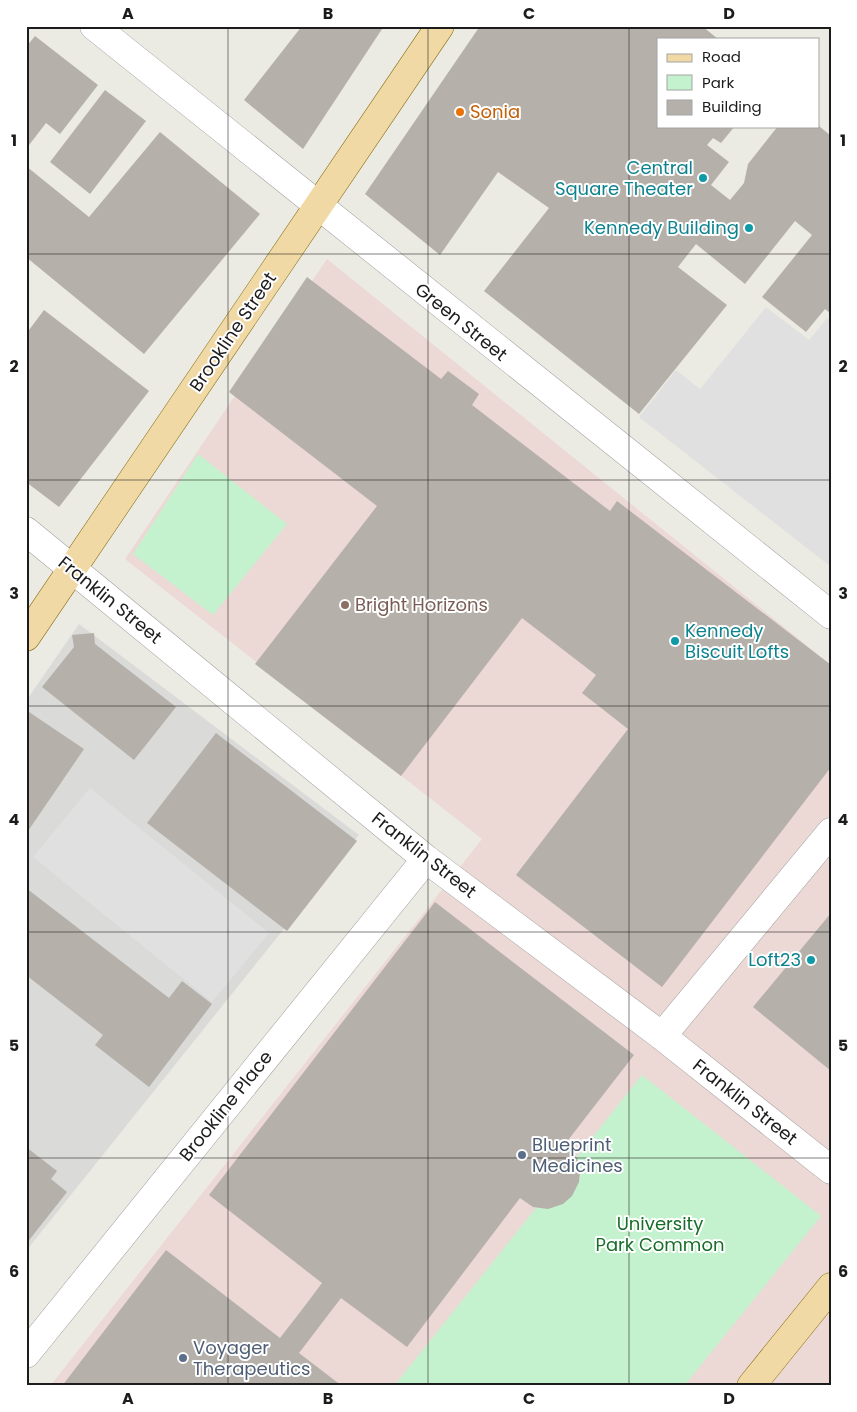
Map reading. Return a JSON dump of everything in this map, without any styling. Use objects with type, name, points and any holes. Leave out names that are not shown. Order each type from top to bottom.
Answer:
[{"type":"main road","name":"Brookline Street","points":[[26,637],[74,570],[317,206],[440,26]]},
{"type":"main road","points":[[751,1386],[831,1287]]},
{"type":"street","name":"Green Street","points":[[94,26],[831,615]]},
{"type":"street","name":"Franklin Street","points":[[26,531],[426,859],[662,1036],[831,1170]]},
{"type":"street","points":[[662,1036],[831,832]]},
{"type":"street","name":"Brookline Place","points":[[26,1354],[426,859]]},
{"type":"shaded area","points":[[327,259],[831,665],[831,1386],[50,1386],[482,839],[125,559]]},
{"type":"shaded area","points":[[766,307],[809,340],[827,318],[831,320],[831,567],[639,417],[676,370],[700,389]]},
{"type":"shaded area","points":[[79,624],[359,835],[26,1251],[26,701]]},
{"type":"shaded area","points":[[90,788],[269,933],[212,1002],[33,857]]},
{"type":"green space","points":[[198,454],[287,524],[213,615],[133,554]]},
{"type":"green space","name":"University Park Common","points":[[642,1075],[821,1216],[684,1386],[394,1386]]},
{"type":"building","points":[[302,26],[384,26],[303,149],[244,100]]},
{"type":"building","points":[[480,26],[702,26],[717,38],[657,38],[657,128],[733,128],[721,143],[713,138],[707,145],[729,162],[711,185],[730,200],[744,183],[748,164],[776,128],[820,127],[831,136],[831,314],[825,309],[806,332],[762,297],[812,235],[795,221],[745,284],[696,244],[678,267],[727,305],[639,414],[484,291],[549,208],[498,172],[440,255],[365,194]]},
{"type":"building","points":[[35,36],[98,85],[60,134],[46,123],[26,149],[26,47]]},
{"type":"building","points":[[105,90],[146,121],[90,194],[50,162]]},
{"type":"building","points":[[160,132],[260,214],[144,354],[26,257],[26,166],[89,217]]},
{"type":"building","name":"Kennedy Biscuit Lofts","points":[[307,277],[441,379],[448,371],[479,394],[472,405],[610,511],[617,501],[831,665],[831,767],[662,987],[516,875],[628,729],[582,693],[596,675],[522,618],[401,776],[255,664],[377,506],[229,392]]},
{"type":"building","points":[[44,310],[149,391],[59,507],[26,482],[26,334]]},
{"type":"building","points":[[94,633],[95,644],[176,707],[134,760],[42,687],[74,647],[72,635]]},
{"type":"building","points":[[26,710],[84,749],[26,834]]},
{"type":"building","points":[[216,733],[357,841],[287,931],[147,823]]},
{"type":"building","points":[[26,888],[169,998],[182,981],[212,1004],[149,1087],[95,1045],[103,1035],[26,975]]},
{"type":"building","points":[[435,902],[634,1055],[565,1144],[577,1158],[580,1170],[579,1182],[572,1196],[563,1204],[548,1209],[533,1207],[520,1198],[407,1347],[341,1298],[299,1353],[342,1386],[62,1386],[166,1250],[280,1338],[304,1307],[322,1283],[209,1195]]},
{"type":"building","name":"Loft23","points":[[831,913],[831,1071],[753,1007]]},
{"type":"building","points":[[26,1147],[57,1171],[51,1179],[67,1192],[26,1244]]},
{"type":"place","name":"Sonia","points":[[460,112]]},
{"type":"place","name":"Central Square Theater","points":[[703,178]]},
{"type":"place","name":"Kennedy Building","points":[[749,228]]},
{"type":"place","name":"Bright Horizons","points":[[345,605]]},
{"type":"place","name":"Kennedy Biscuit Lofts","points":[[675,641]]},
{"type":"place","name":"Loft23","points":[[811,960]]},
{"type":"place","name":"Blueprint Medicines","points":[[522,1155]]},
{"type":"place","name":"Voyager Therapeutics","points":[[183,1358]]}]
